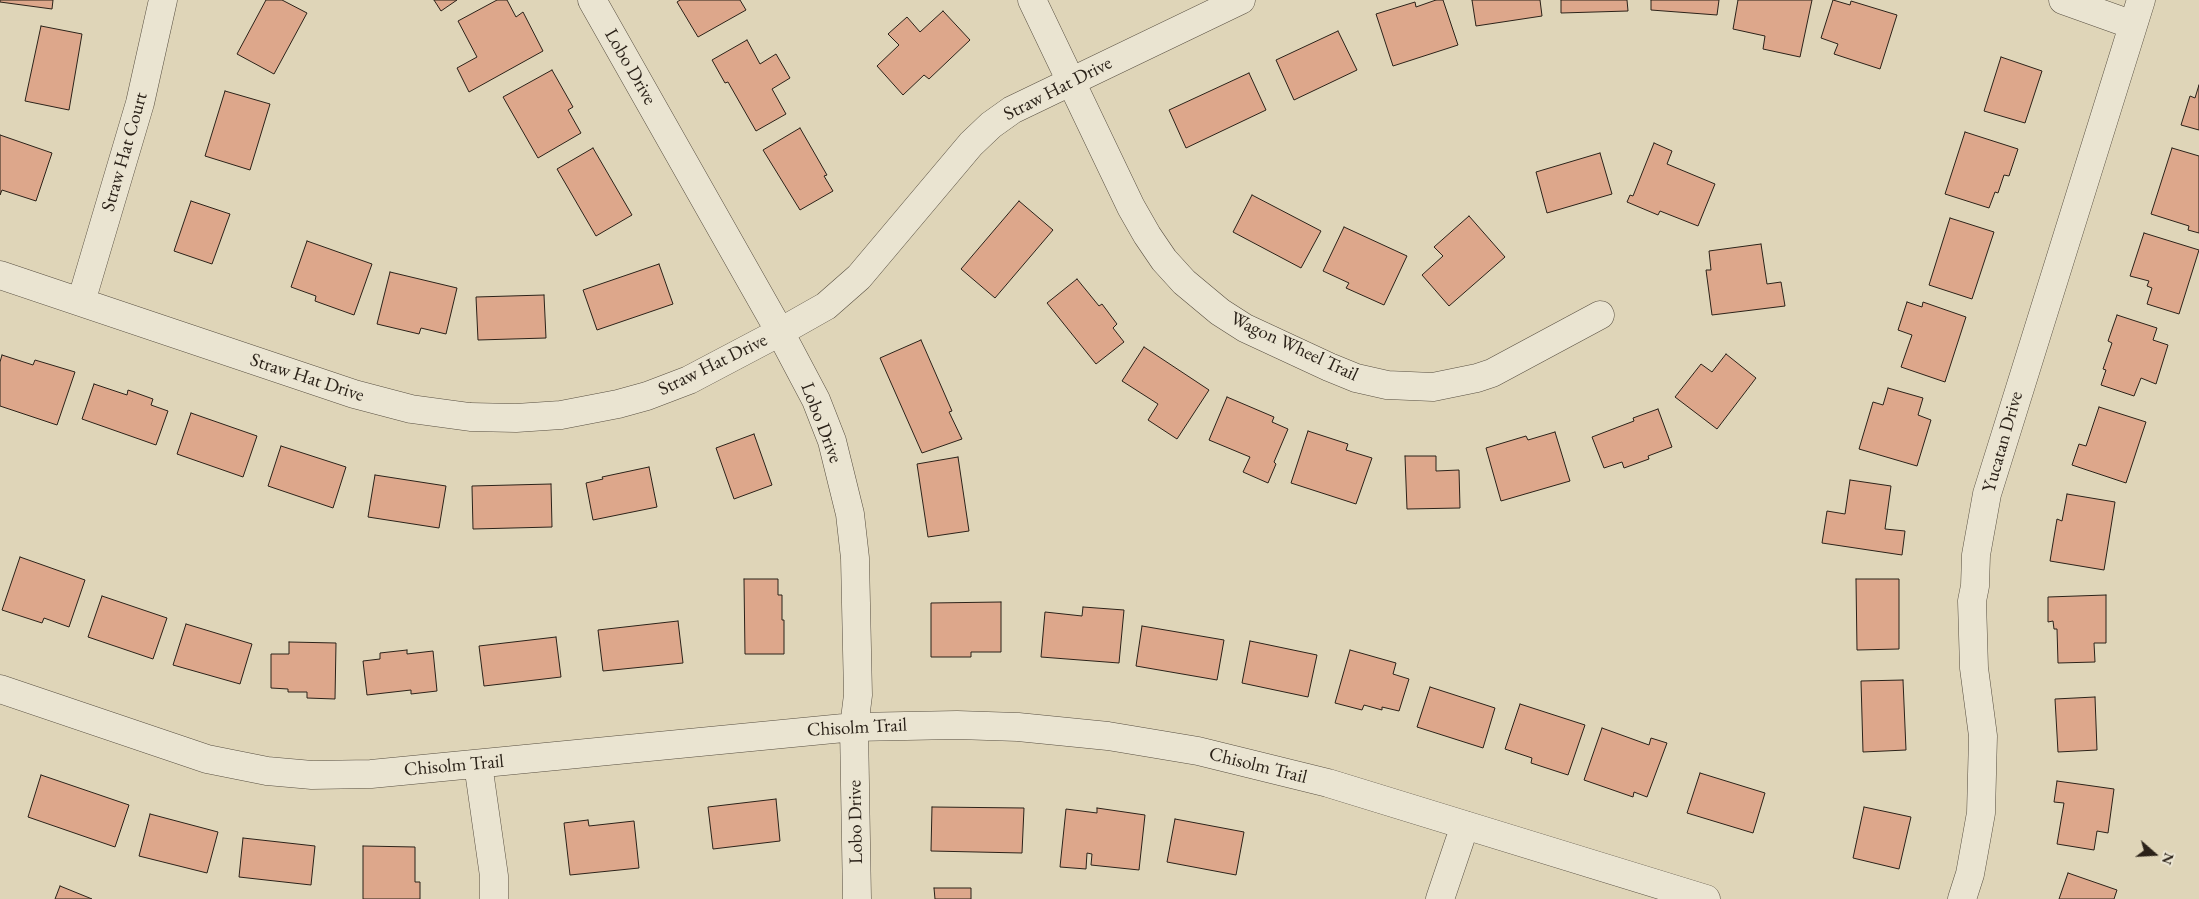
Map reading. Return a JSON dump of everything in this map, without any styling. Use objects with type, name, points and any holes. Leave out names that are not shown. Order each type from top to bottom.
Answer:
[{"type":"street","name":"Straw Hat Court","points":[[81,302],[140,103],[163,0]]},
{"type":"street","name":"Lobo Drive","points":[[592,0],[780,332],[821,414],[832,441],[850,514],[855,558],[858,695],[854,726],[857,899]]},
{"type":"street","name":"Wagon Wheel Trail","points":[[1032,0],[1139,222],[1164,260],[1184,282],[1232,321],[1329,368],[1356,378],[1387,385],[1417,387],[1447,385],[1492,373],[1600,315]]},
{"type":"street","name":"Straw Hat Drive","points":[[0,275],[382,402],[428,412],[500,418],[560,415],[618,404],[647,396],[689,380],[826,306],[859,277],[971,144],[991,125],[1027,101],[1241,0]]},
{"type":"street","points":[[2063,0],[2137,12]]},
{"type":"street","name":"Yucatan Drive","points":[[1962,899],[1970,874],[1981,813],[1983,736],[1974,668],[1972,601],[1975,586],[1976,554],[1987,494],[2137,12]]},
{"type":"street","name":"Chisolm Trail","points":[[0,689],[206,759],[267,771],[312,774],[356,774],[478,764],[854,726],[957,725],[1018,727],[1138,740],[1264,766],[1706,899]]},
{"type":"street","points":[[478,764],[494,876],[494,899]]},
{"type":"street","points":[[1440,899],[1464,825]]},
{"type":"building","points":[[0,0],[53,0],[52,9],[0,2]]},
{"type":"building","points":[[266,0],[282,0],[307,13],[274,74],[237,54]]},
{"type":"building","points":[[434,0],[457,0],[441,11]]},
{"type":"building","points":[[497,0],[507,0],[516,17],[523,12],[543,51],[469,92],[457,68],[477,57],[458,21]]},
{"type":"building","points":[[680,0],[740,0],[746,10],[698,37],[677,2]]},
{"type":"building","points":[[1436,0],[1443,0],[1458,45],[1393,66],[1376,14],[1415,2],[1416,7]]},
{"type":"building","points":[[1472,0],[1540,0],[1542,16],[1476,26]]},
{"type":"building","points":[[1561,0],[1627,0],[1628,11],[1561,13]]},
{"type":"building","points":[[1651,0],[1719,0],[1717,15],[1651,10]]},
{"type":"building","points":[[1738,0],[1812,0],[1800,57],[1763,49],[1765,36],[1733,29]]},
{"type":"building","points":[[1833,0],[1850,5],[1851,1],[1897,15],[1880,69],[1834,54],[1838,44],[1821,38]]},
{"type":"building","points":[[943,11],[970,40],[929,79],[924,75],[903,95],[877,66],[899,45],[888,34],[907,17],[920,32]]},
{"type":"building","points":[[41,26],[82,34],[69,110],[25,101]]},
{"type":"building","points":[[1338,31],[1357,70],[1294,100],[1276,60]]},
{"type":"building","points":[[747,40],[760,64],[776,54],[790,78],[772,89],[786,114],[756,131],[728,82],[725,83],[712,60]]},
{"type":"building","points":[[2001,57],[2042,71],[2025,123],[1984,111]]},
{"type":"building","points":[[552,70],[573,107],[568,110],[581,133],[538,158],[503,97]]},
{"type":"building","points":[[1249,73],[1266,110],[1186,148],[1169,110]]},
{"type":"building","points":[[2199,85],[2199,130],[2181,125],[2190,96],[2195,98]]},
{"type":"building","points":[[225,91],[270,104],[250,170],[205,156]]},
{"type":"building","points":[[800,128],[827,175],[824,176],[833,191],[800,210],[763,150]]},
{"type":"building","points":[[1965,132],[2018,149],[2009,176],[2004,175],[1998,193],[1995,192],[1989,208],[1945,194]]},
{"type":"building","points":[[0,135],[52,153],[36,201],[2,190],[0,195]]},
{"type":"building","points":[[1654,143],[1672,151],[1667,164],[1715,184],[1698,226],[1660,211],[1658,215],[1627,202],[1630,195],[1633,196]]},
{"type":"building","points":[[593,148],[632,215],[596,236],[557,169]]},
{"type":"building","points":[[2172,148],[2199,156],[2199,233],[2188,230],[2189,226],[2151,214]]},
{"type":"building","points":[[1600,153],[1612,194],[1547,213],[1536,172]]},
{"type":"building","points":[[1252,195],[1321,231],[1301,268],[1233,232]]},
{"type":"building","points":[[191,201],[230,214],[212,264],[174,251]]},
{"type":"building","points":[[1019,201],[1053,230],[995,298],[961,269]]},
{"type":"building","points":[[1469,216],[1505,257],[1449,306],[1422,275],[1443,256],[1434,247]]},
{"type":"building","points":[[1950,218],[1994,232],[1972,299],[1929,285]]},
{"type":"building","points":[[1344,227],[1407,256],[1384,305],[1346,288],[1349,283],[1323,271]]},
{"type":"building","points":[[2144,233],[2199,250],[2179,314],[2147,304],[2152,288],[2147,286],[2149,281],[2130,276]]},
{"type":"building","points":[[307,241],[372,264],[354,315],[315,301],[316,296],[291,287]]},
{"type":"building","points":[[1761,244],[1767,284],[1781,282],[1785,306],[1712,315],[1706,270],[1711,270],[1709,251]]},
{"type":"building","points":[[659,264],[673,304],[597,330],[583,290]]},
{"type":"building","points":[[390,272],[457,288],[446,334],[421,328],[419,334],[377,324]]},
{"type":"building","points":[[1077,279],[1099,306],[1102,304],[1117,324],[1113,328],[1124,342],[1096,364],[1047,303]]},
{"type":"building","points":[[544,295],[546,338],[478,340],[476,297]]},
{"type":"building","points":[[1907,302],[1922,307],[1923,302],[1966,317],[1945,382],[1901,367],[1912,335],[1898,330]]},
{"type":"building","points":[[2117,315],[2157,328],[2153,340],[2168,345],[2156,384],[2141,378],[2134,396],[2101,385],[2106,370],[2103,369],[2112,343],[2108,341]]},
{"type":"building","points":[[921,340],[952,411],[949,412],[962,439],[922,453],[880,358]]},
{"type":"building","points":[[1144,347],[1209,390],[1177,439],[1148,420],[1158,404],[1122,381]]},
{"type":"building","points":[[1726,354],[1756,378],[1717,429],[1675,397],[1701,364],[1712,372]]},
{"type":"building","points":[[2,355],[33,365],[35,360],[75,372],[57,425],[0,406],[0,362]]},
{"type":"building","points":[[94,384],[127,395],[128,390],[153,399],[151,405],[168,411],[156,445],[82,419]]},
{"type":"building","points":[[1888,388],[1923,398],[1918,415],[1931,420],[1917,466],[1859,449],[1873,402],[1883,405]]},
{"type":"building","points":[[1227,397],[1274,417],[1272,422],[1288,429],[1274,462],[1276,464],[1268,483],[1243,472],[1250,457],[1209,440]]},
{"type":"building","points":[[2099,407],[2146,422],[2126,483],[2072,465],[2079,444],[2086,446]]},
{"type":"building","points":[[1658,409],[1672,447],[1648,456],[1649,459],[1624,468],[1622,462],[1604,468],[1592,437],[1634,421],[1633,418]]},
{"type":"building","points":[[191,413],[257,436],[243,477],[177,454]]},
{"type":"building","points":[[1308,431],[1348,444],[1346,450],[1372,458],[1356,504],[1291,483]]},
{"type":"building","points":[[1555,432],[1570,481],[1501,501],[1486,448],[1526,436],[1528,440]]},
{"type":"building","points":[[754,434],[772,485],[734,499],[716,448]]},
{"type":"building","points":[[281,446],[346,467],[333,508],[268,486]]},
{"type":"building","points":[[1405,456],[1436,456],[1436,471],[1459,470],[1460,508],[1407,509]]},
{"type":"building","points":[[958,457],[969,531],[928,537],[917,464]]},
{"type":"building","points":[[649,467],[657,507],[593,520],[586,483],[603,479],[602,477]]},
{"type":"building","points":[[375,475],[446,486],[439,528],[368,517]]},
{"type":"building","points":[[1850,480],[1891,486],[1885,529],[1905,531],[1902,555],[1822,543],[1827,511],[1845,514]]},
{"type":"building","points":[[551,484],[552,527],[473,529],[472,486]]},
{"type":"building","points":[[2067,494],[2115,502],[2104,570],[2050,561],[2057,519],[2062,521]]},
{"type":"building","points":[[20,557],[85,580],[69,627],[44,618],[42,623],[2,610]]},
{"type":"building","points":[[744,579],[778,579],[778,595],[782,595],[782,620],[784,620],[784,654],[745,654]]},
{"type":"building","points":[[1856,579],[1899,579],[1899,649],[1857,650]]},
{"type":"building","points":[[2106,595],[2106,643],[2094,643],[2095,662],[2058,663],[2057,629],[2054,629],[2053,621],[2048,622],[2048,597]]},
{"type":"building","points":[[102,596],[167,618],[153,659],[88,637]]},
{"type":"building","points":[[1001,602],[1001,652],[971,652],[971,657],[931,657],[931,603]]},
{"type":"building","points":[[1083,607],[1124,610],[1119,663],[1041,657],[1045,612],[1082,616]]},
{"type":"building","points":[[678,621],[683,663],[603,671],[598,630]]},
{"type":"building","points":[[186,624],[252,644],[240,684],[173,665]]},
{"type":"building","points":[[1142,626],[1224,640],[1217,680],[1136,666]]},
{"type":"building","points":[[556,637],[561,677],[484,686],[479,646]]},
{"type":"building","points":[[1250,641],[1317,655],[1308,697],[1242,683]]},
{"type":"building","points":[[289,642],[336,643],[335,699],[307,698],[307,692],[288,692],[288,689],[271,688],[271,654],[289,654]]},
{"type":"building","points":[[407,650],[407,654],[433,651],[437,691],[411,694],[411,690],[367,695],[363,661],[380,659],[380,653]]},
{"type":"building","points":[[1350,650],[1396,663],[1393,674],[1409,679],[1399,711],[1382,707],[1382,710],[1364,705],[1362,710],[1335,703]]},
{"type":"building","points":[[1903,680],[1906,750],[1863,752],[1861,681]]},
{"type":"building","points":[[1430,687],[1495,708],[1483,748],[1417,727]]},
{"type":"building","points":[[2095,697],[2097,750],[2058,752],[2055,699]]},
{"type":"building","points":[[1520,704],[1585,725],[1568,775],[1531,763],[1532,758],[1505,749]]},
{"type":"building","points":[[1602,728],[1649,745],[1651,738],[1667,743],[1647,797],[1634,792],[1633,797],[1584,780]]},
{"type":"building","points":[[1700,773],[1765,793],[1753,833],[1687,813]]},
{"type":"building","points":[[41,775],[129,805],[115,847],[28,817]]},
{"type":"building","points":[[2057,781],[2114,789],[2108,833],[2097,831],[2094,850],[2057,844],[2064,803],[2054,802]]},
{"type":"building","points":[[776,799],[780,841],[713,849],[708,807]]},
{"type":"building","points":[[932,807],[1024,808],[1022,853],[931,851]]},
{"type":"building","points":[[1864,807],[1911,817],[1899,869],[1853,858]]},
{"type":"building","points":[[1097,808],[1145,815],[1139,870],[1091,865],[1092,854],[1087,853],[1086,869],[1060,867],[1066,809],[1097,813]]},
{"type":"building","points":[[150,814],[218,832],[207,873],[139,856]]},
{"type":"building","points":[[1175,819],[1244,832],[1236,875],[1167,862]]},
{"type":"building","points":[[588,820],[589,826],[634,821],[639,868],[570,875],[564,823]]},
{"type":"building","points":[[243,838],[315,846],[311,885],[239,877]]},
{"type":"building","points":[[363,846],[415,847],[415,882],[420,882],[420,899],[363,899]]},
{"type":"building","points":[[2068,873],[2117,890],[2114,899],[2059,899]]},
{"type":"building","points":[[60,886],[92,899],[55,899]]},
{"type":"building","points":[[934,888],[971,888],[971,899],[935,899]]}]
